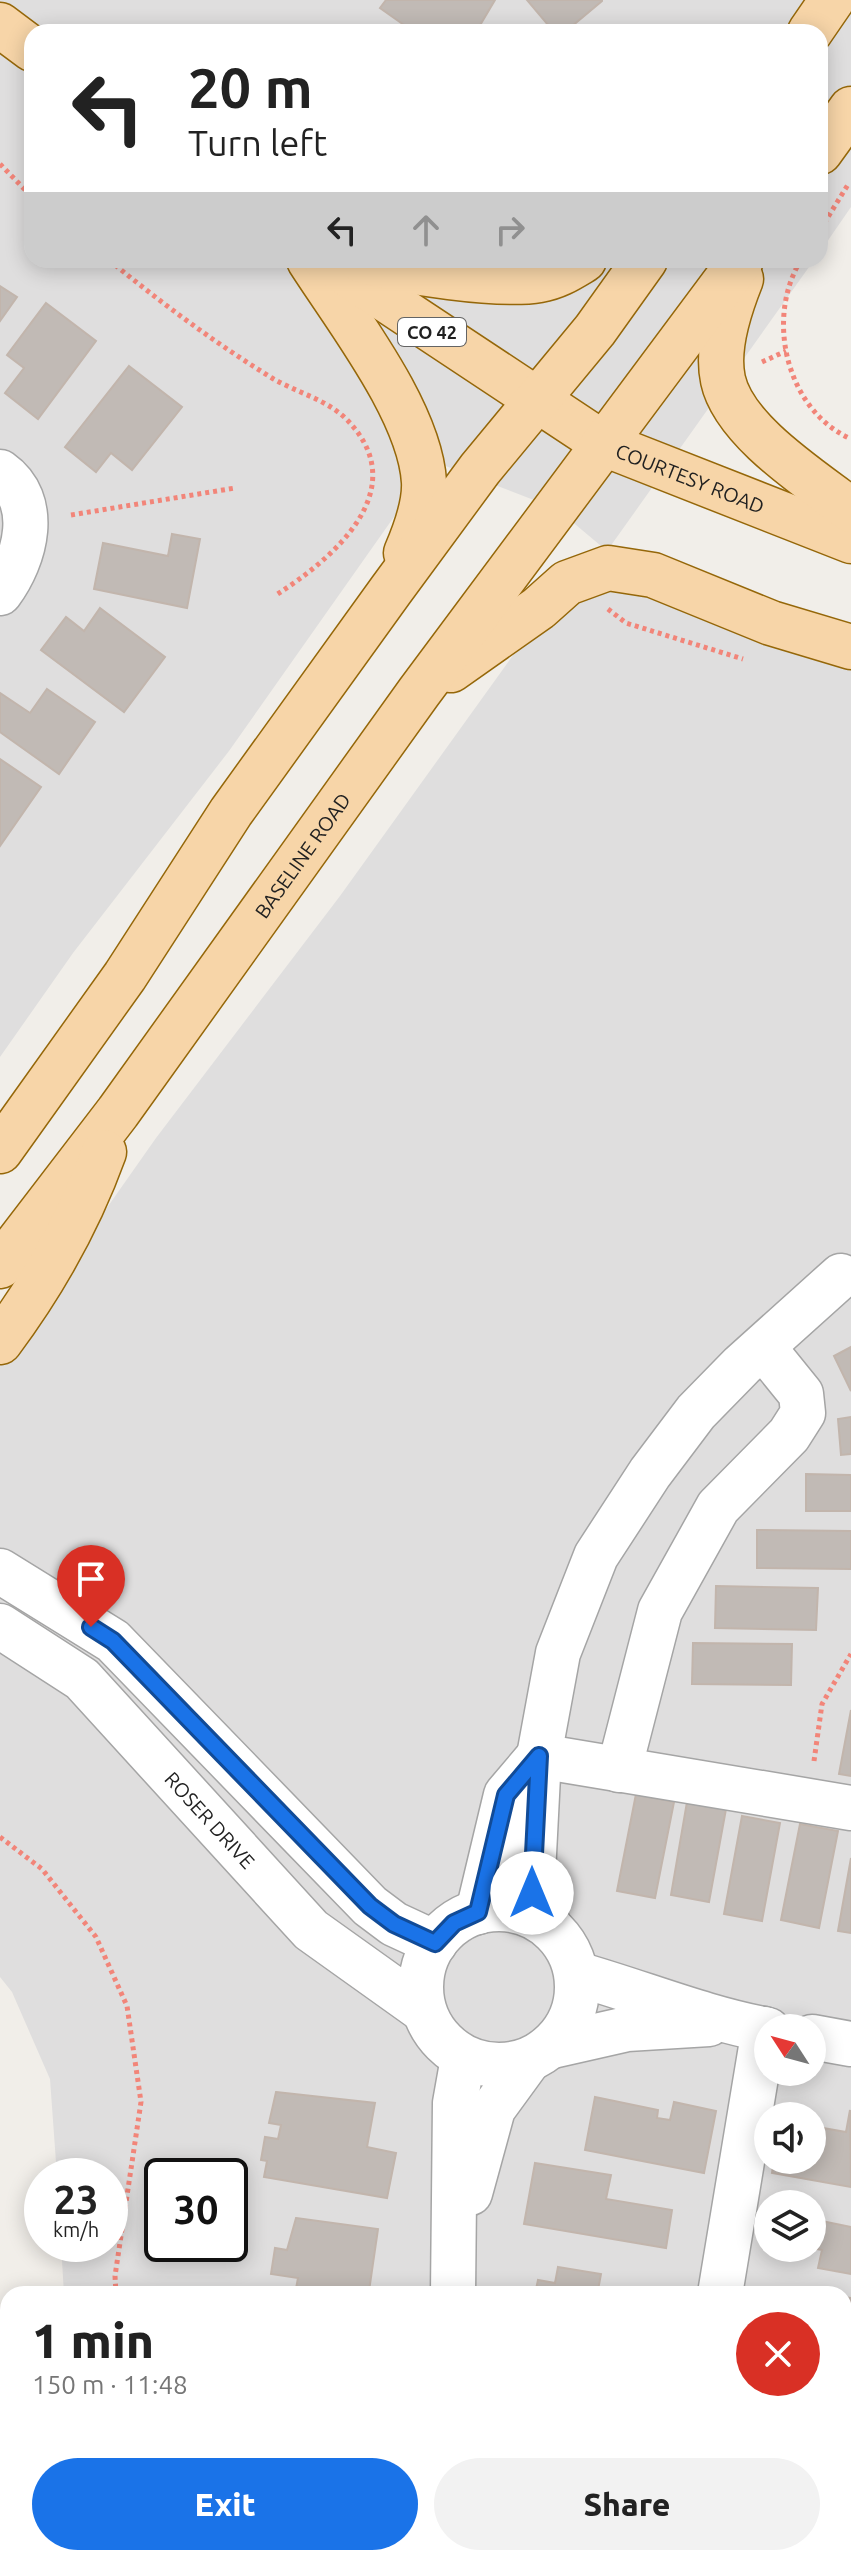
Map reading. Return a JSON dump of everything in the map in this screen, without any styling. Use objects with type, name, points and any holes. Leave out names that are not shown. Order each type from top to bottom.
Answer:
[{"type":"main road","points":[[0,25],[24,43]]},
{"type":"main road","points":[[828,141],[851,109]]},
{"type":"main road","points":[[314,268],[382,374],[409,426],[419,454],[424,484],[415,532],[391,590]]},
{"type":"main road","name":"CO 42","points":[[338,268],[492,373],[540,399]]},
{"type":"main road","points":[[403,268],[455,278],[536,281],[563,274],[572,268]]},
{"type":"main road","points":[[0,1151],[125,976],[231,812],[391,590],[480,469],[540,399],[639,268]]},
{"type":"main road","name":"BASELINE ROAD","points":[[0,1266],[118,1112],[419,692],[735,268]]},
{"type":"main road","points":[[745,268],[725,319],[723,381],[736,406],[762,440],[851,510]]},
{"type":"main road","name":"COURTESY ROAD","points":[[540,399],[604,444],[851,541]]},
{"type":"main road","points":[[419,692],[539,608],[567,583],[608,568],[653,575],[771,623],[851,647]]},
{"type":"main road","points":[[0,1342],[25,1309],[82,1211],[118,1112]]},
{"type":"street","points":[[0,472],[10,479],[28,518],[17,571],[0,593]]},
{"type":"street","points":[[455,2224],[475,2183],[493,2109],[571,2020],[578,1995],[577,1974],[568,1948],[549,1925],[532,1893],[539,1756],[558,1653],[596,1556],[696,1412],[841,1276]]},
{"type":"street","points":[[619,1770],[660,1611],[718,1507],[789,1435],[803,1413],[801,1394],[763,1347]]},
{"type":"street","points":[[0,1571],[113,1641],[370,1906],[394,1924],[435,1943]]},
{"type":"street","name":"ROSER DRIVE","points":[[0,1626],[82,1679],[311,1930],[423,2010]]},
{"type":"street","points":[[539,1756],[851,1808]]},
{"type":"street","points":[[478,1912],[506,1795],[539,1756]]},
{"type":"street","points":[[549,1925],[524,1912],[505,1909],[478,1912],[454,1923],[435,1943],[421,1980],[423,2010],[435,2034],[463,2058],[495,2067],[627,2029],[753,2027]]},
{"type":"street","points":[[577,1974],[753,2027]]},
{"type":"street","points":[[721,2286],[753,2027]]},
{"type":"street","points":[[826,2040],[851,2044]]},
{"type":"street","points":[[453,2286],[455,2103],[463,2058]]},
{"type":"path","points":[[0,164],[24,189]]},
{"type":"path","points":[[828,217],[851,179]]},
{"type":"path","points":[[119,268],[273,379],[329,406],[350,422],[365,443],[373,478],[360,521],[319,568],[276,595]]},
{"type":"path","points":[[796,268],[790,278],[781,335],[798,390],[838,433],[851,439]]},
{"type":"path","points":[[71,515],[235,488]]},
{"type":"path","points":[[809,1801],[822,1704],[851,1654]]},
{"type":"path","points":[[0,1837],[42,1869],[96,1937],[127,2006],[141,2102],[116,2286]]},
{"type":"shaded area","points":[[0,0],[851,0],[851,207],[828,240],[828,24],[24,24],[24,268],[808,268],[607,551],[557,509],[430,460],[401,472],[401,499],[396,514],[229,751],[73,953],[0,1057]]},
{"type":"shaded area","points":[[630,587],[851,664],[851,2286],[64,2286],[62,2262],[128,2262],[128,2158],[56,2158],[50,2079],[12,1992],[0,1977],[0,1360],[156,1138],[340,896],[542,615],[568,597]]},
{"type":"building","points":[[386,0],[495,0],[481,24],[403,24],[380,8]]},
{"type":"building","points":[[527,0],[602,0],[575,24],[547,24]]},
{"type":"building","points":[[0,286],[17,297],[0,321]]},
{"type":"building","points":[[46,303],[96,341],[38,419],[5,393],[24,368],[7,355]]},
{"type":"building","points":[[129,366],[182,407],[132,470],[111,453],[96,472],[65,447]]},
{"type":"building","points":[[172,534],[200,539],[187,608],[94,589],[103,543],[168,556]]},
{"type":"building","points":[[100,608],[165,657],[124,712],[41,650],[66,617],[84,631]]},
{"type":"building","points":[[47,689],[95,722],[59,774],[0,732],[0,693],[30,713]]},
{"type":"building","points":[[0,759],[41,787],[0,846]]},
{"type":"building","points":[[851,1347],[851,1391],[834,1356]]},
{"type":"building","points":[[851,1417],[851,1454],[841,1455],[838,1419]]},
{"type":"building","points":[[806,1474],[851,1475],[851,1511],[806,1511]]},
{"type":"building","points":[[757,1530],[851,1531],[851,1569],[757,1568]]},
{"type":"building","points":[[716,1586],[818,1588],[816,1630],[715,1628]]},
{"type":"building","points":[[693,1643],[792,1644],[791,1685],[692,1684]]},
{"type":"building","points":[[851,1710],[851,1776],[839,1774]]},
{"type":"building","points":[[636,1794],[674,1802],[655,1898],[617,1891]]},
{"type":"building","points":[[687,1802],[726,1809],[709,1902],[671,1895]]},
{"type":"building","points":[[742,1816],[780,1823],[762,1921],[724,1914]]},
{"type":"building","points":[[800,1824],[838,1831],[819,1928],[781,1920]]},
{"type":"building","points":[[851,1858],[851,1933],[838,1931]]},
{"type":"building","points":[[276,2092],[375,2103],[367,2147],[396,2153],[387,2198],[264,2177],[267,2161],[261,2160],[265,2137],[278,2139],[281,2125],[269,2123]]},
{"type":"building","points":[[595,2097],[658,2110],[657,2118],[670,2120],[674,2102],[716,2111],[704,2173],[585,2150]]},
{"type":"building","points":[[850,2110],[851,2187],[778,2174],[826,2174],[826,2129],[846,2132]]},
{"type":"building","points":[[535,2163],[611,2175],[606,2199],[672,2210],[666,2248],[524,2224]]},
{"type":"building","points":[[296,2218],[378,2229],[370,2286],[296,2286],[298,2278],[271,2274],[275,2248],[287,2250]]},
{"type":"building","points":[[826,2222],[851,2227],[851,2274],[818,2268],[819,2262],[826,2262]]},
{"type":"building","points":[[558,2267],[601,2274],[599,2286],[537,2286],[538,2280],[555,2283]]},
{"type":"route","points":[[91,1627],[113,1641],[370,1906],[394,1924],[435,1943],[454,1923],[478,1912],[506,1795],[539,1756],[532,1893]]}]
